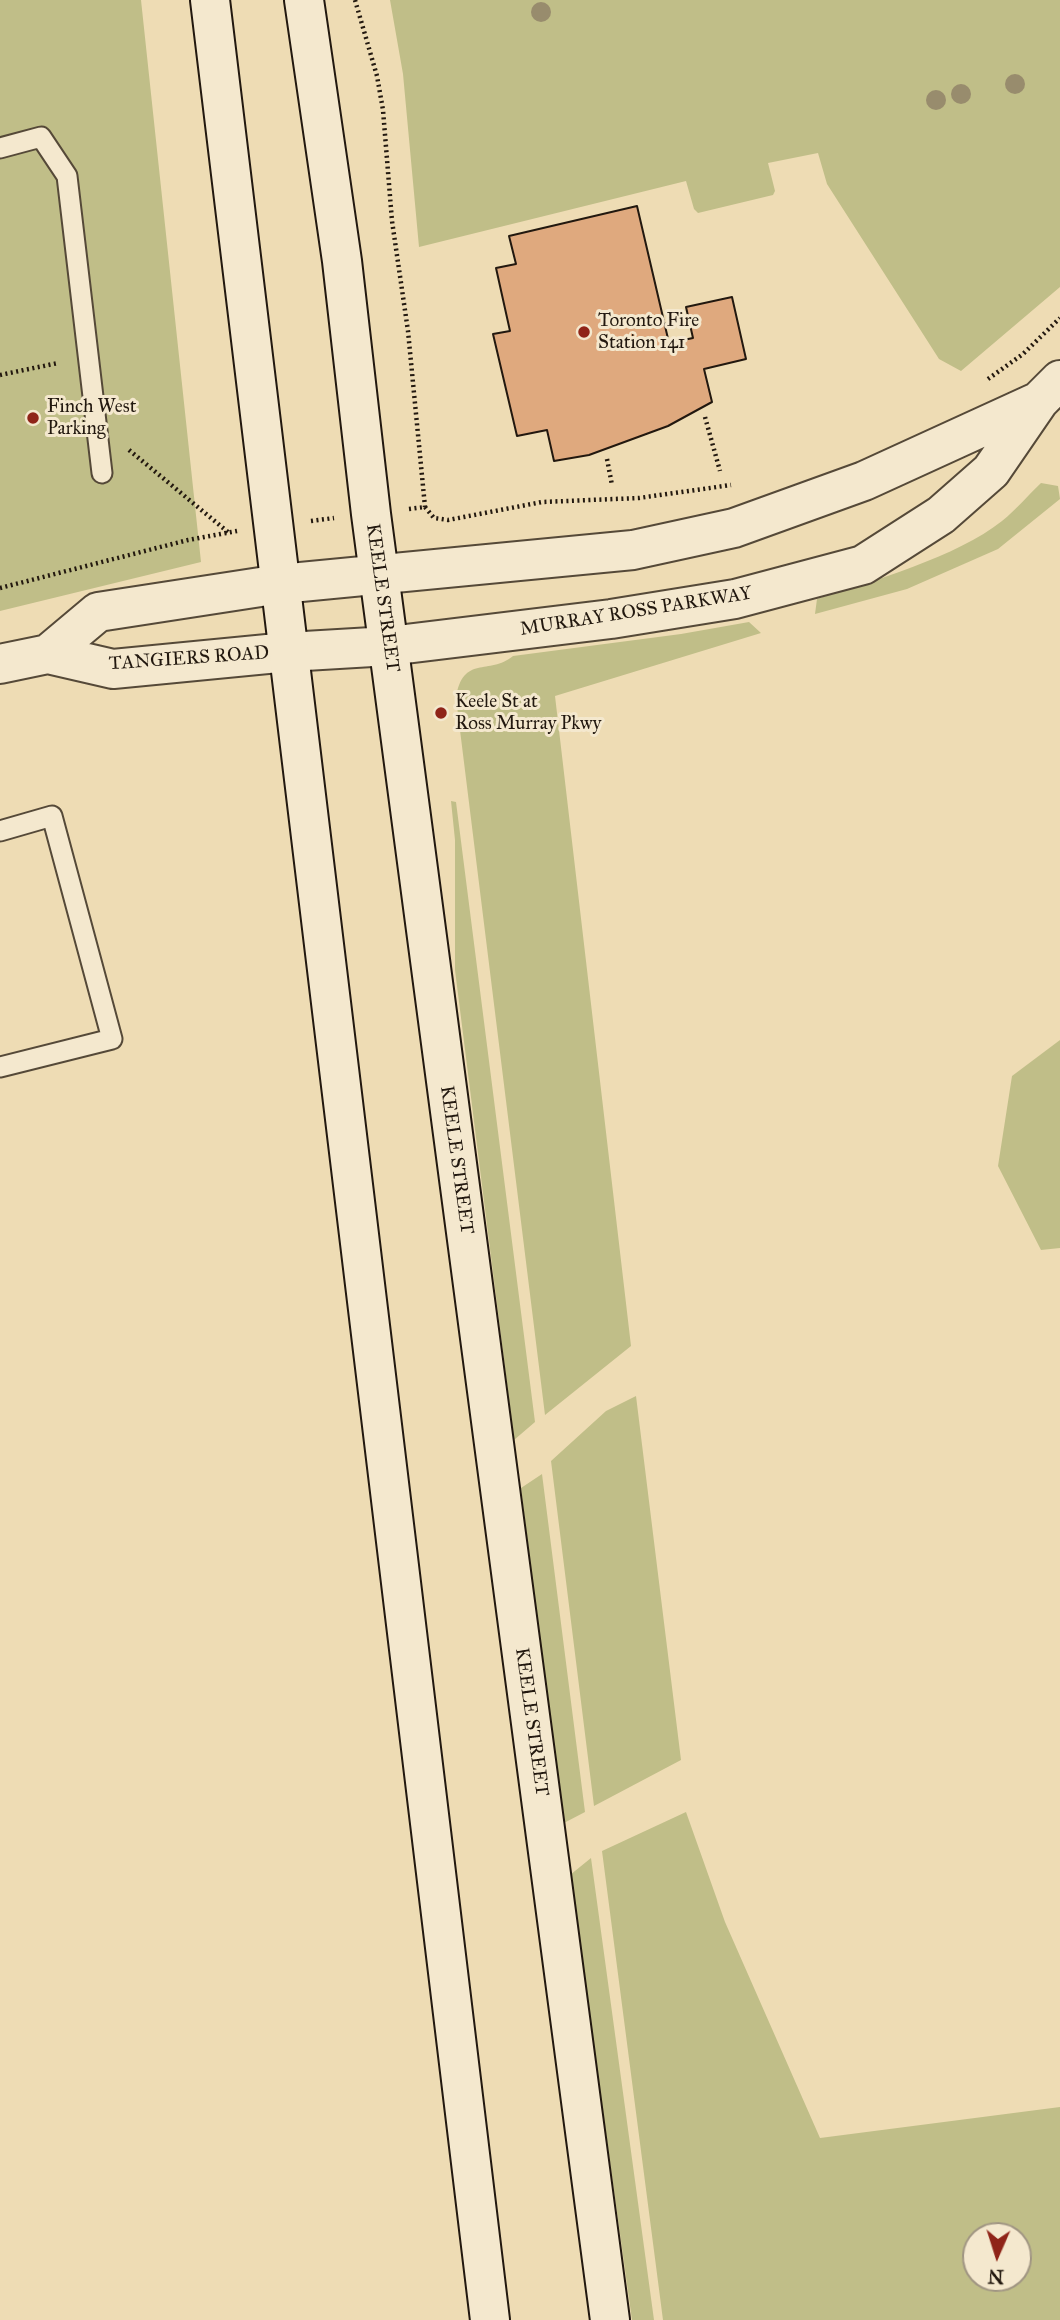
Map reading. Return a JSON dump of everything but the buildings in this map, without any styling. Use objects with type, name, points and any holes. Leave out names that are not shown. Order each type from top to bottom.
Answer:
[{"type":"main road","points":[[210,0],[489,2320]]},
{"type":"main road","name":"KEELE STREET","points":[[304,0],[342,261],[379,575],[610,2320]]},
{"type":"main road","name":"MURRAY ROSS PARKWAY","points":[[280,584],[633,550],[734,528],[864,481],[1050,391]]},
{"type":"main road","name":"MURRAY ROSS PARKWAY","points":[[288,652],[389,646],[611,619],[735,599],[863,565],[940,515],[992,471],[1050,391]]},
{"type":"main road","name":"TANGIERS ROAD","points":[[48,654],[98,612],[280,584]]},
{"type":"main road","name":"TANGIERS ROAD","points":[[0,664],[48,654],[113,669],[288,652]]},
{"type":"lane","points":[[0,148],[41,137],[67,176],[102,473]]},
{"type":"lane","points":[[0,831],[52,816],[112,1039],[0,1067]]},
{"type":"path","points":[[355,0],[377,76],[383,110],[392,221],[408,331],[425,507],[434,518],[448,520],[542,502],[616,500],[735,484]]},
{"type":"path","points":[[978,386],[1023,354],[1060,318]]},
{"type":"path","points":[[705,417],[720,471]]},
{"type":"path","points":[[607,459],[612,485]]},
{"type":"path","points":[[0,588],[229,532]]},
{"type":"shaded area","points":[[0,0],[141,0],[201,562],[0,611]]},
{"type":"shaded area","points":[[390,0],[1060,0],[1060,287],[961,371],[939,359],[827,184],[818,153],[768,163],[775,191],[773,195],[698,213],[694,209],[686,181],[419,247],[403,74]]},
{"type":"shaded area","points":[[1041,483],[1058,486],[1060,499],[998,549],[907,589],[815,614],[817,599],[913,567],[983,534],[1007,517]]},
{"type":"shaded area","points":[[749,622],[761,633],[555,696],[631,1346],[545,1415],[456,698],[459,684],[471,671],[504,662],[513,656],[681,634]]},
{"type":"shaded area","points":[[451,801],[456,802],[535,1422],[514,1440],[455,970],[455,840]]},
{"type":"shaded area","points":[[1060,1040],[1060,1248],[1041,1250],[998,1166],[1012,1076]]},
{"type":"shaded area","points":[[636,1396],[681,1760],[594,1806],[551,1461],[606,1411]]},
{"type":"shaded area","points":[[542,1474],[585,1812],[562,1824],[521,1488]]},
{"type":"shaded area","points":[[686,1812],[725,1922],[820,2138],[1060,2107],[1060,2320],[663,2320],[602,1851]]},
{"type":"shaded area","points":[[591,1858],[654,2320],[632,2320],[570,1875]]},
{"type":"place","name":"Toronto Fire Station 141","points":[[584,332]]},
{"type":"place","name":"Finch West Parking","points":[[33,418]]},
{"type":"place","name":"Keele St at Ross Murray Pkwy","points":[[441,713]]}]
